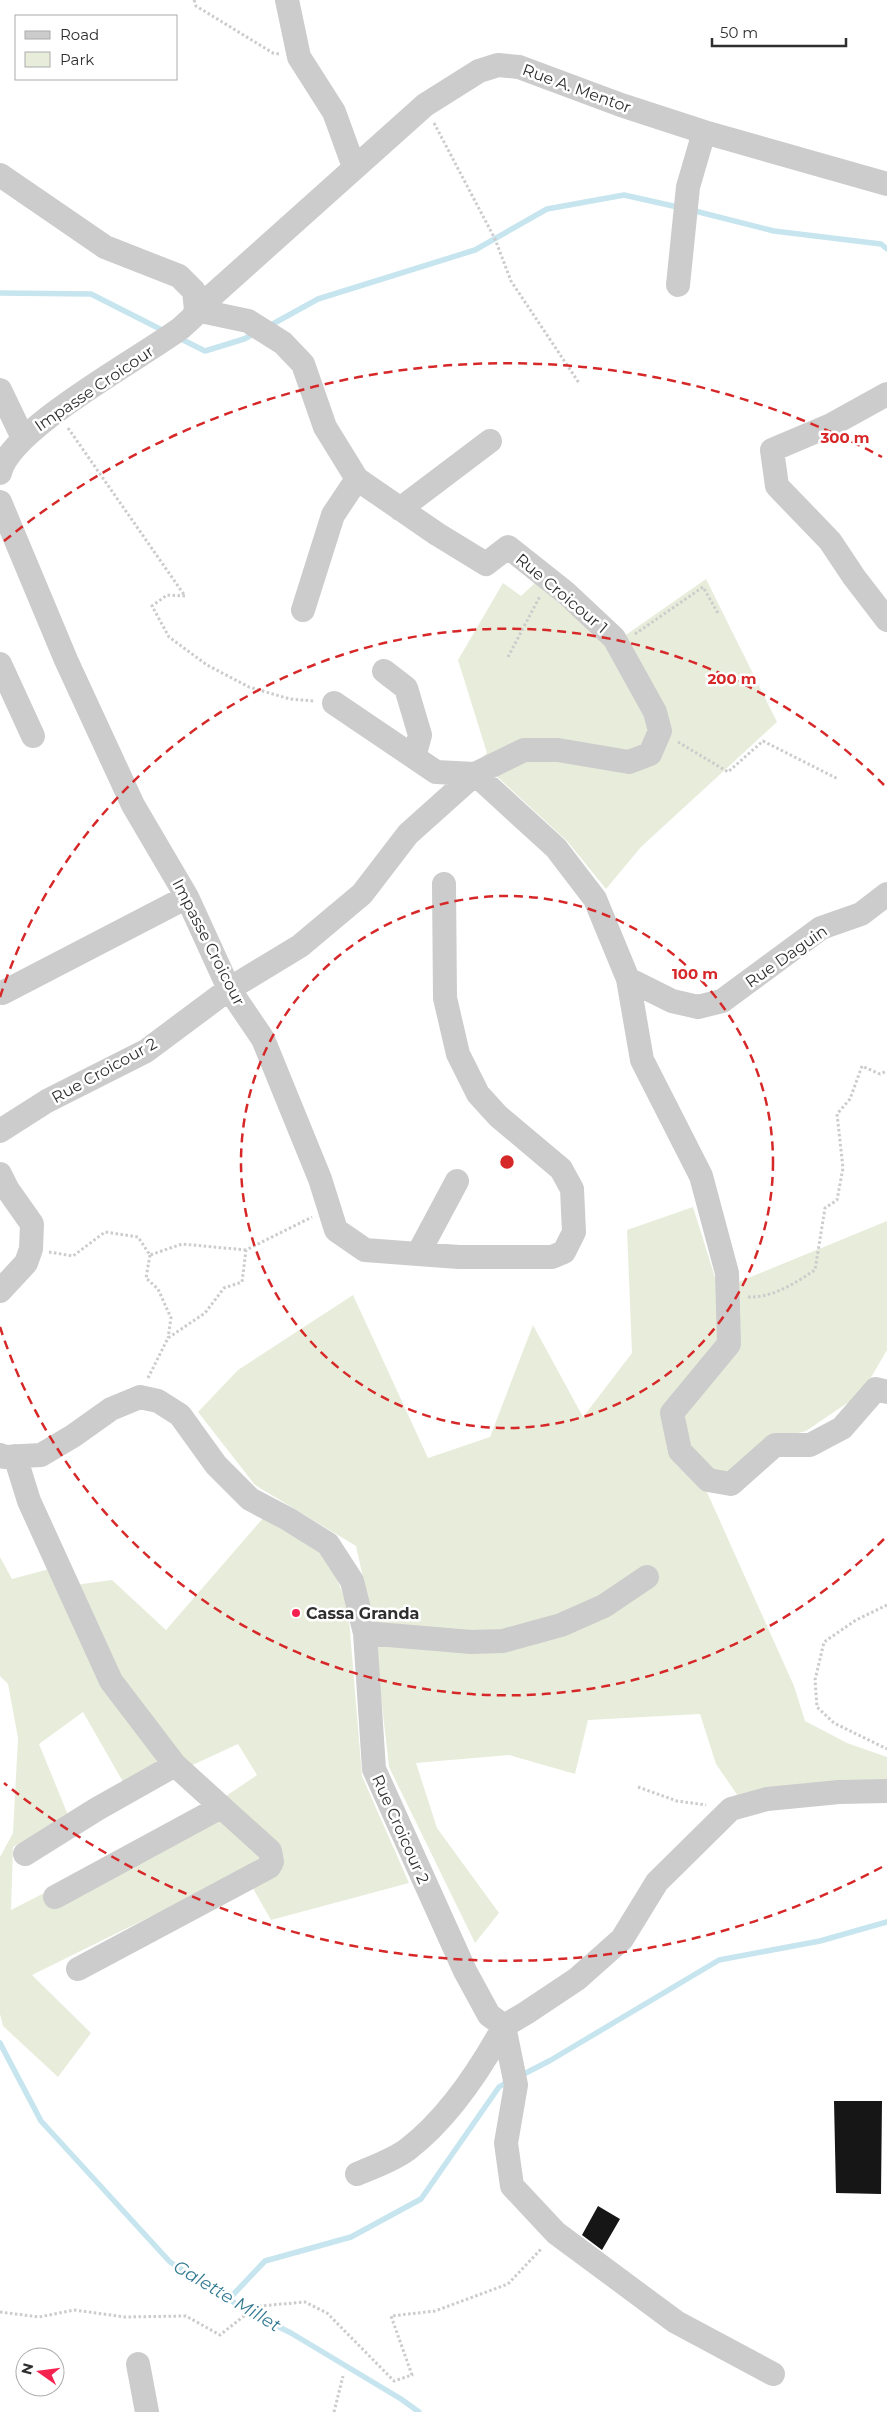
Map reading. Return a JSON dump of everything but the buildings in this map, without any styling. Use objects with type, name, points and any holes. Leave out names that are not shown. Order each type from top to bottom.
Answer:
[{"type":"street","points":[[287,0],[299,57],[334,112],[354,167]]},
{"type":"street","name":"Rue A. Mentor","points":[[196,310],[425,105],[479,71],[498,65],[519,67],[621,105],[704,132],[887,184]]},
{"type":"street","points":[[678,285],[686,197],[704,132]]},
{"type":"street","points":[[0,175],[105,247],[179,276],[194,291],[196,310]]},
{"type":"street","name":"Rue Croicour 1","points":[[196,310],[248,321],[283,343],[303,364],[325,427],[357,479],[486,564],[508,547],[548,579],[614,638],[655,712],[660,731]]},
{"type":"street","name":"Impasse Croicour","points":[[0,473],[5,459],[23,438],[56,411],[172,334],[193,316],[196,310]]},
{"type":"street","points":[[0,390],[23,438]]},
{"type":"street","points":[[887,394],[831,425],[772,450],[777,486],[830,540],[854,577],[887,620]]},
{"type":"street","points":[[400,509],[490,441]]},
{"type":"street","points":[[303,610],[333,515],[357,479]]},
{"type":"street","name":"Impasse Croicour","points":[[0,502],[5,528],[133,805],[188,897],[229,989],[263,1039],[320,1179],[336,1230],[365,1250],[459,1257],[552,1257],[564,1252],[574,1232],[572,1189],[561,1169],[498,1116],[478,1094],[458,1054],[445,998],[444,884]]},
{"type":"street","points":[[0,664],[33,736]]},
{"type":"street","points":[[384,671],[406,688],[420,735],[414,757]]},
{"type":"street","points":[[334,704],[436,772],[475,774],[556,848],[595,898],[628,978],[642,1060],[701,1176],[727,1273],[729,1344],[672,1413],[680,1451],[708,1480],[731,1484],[775,1445],[810,1445],[842,1428],[876,1390],[887,1392]]},
{"type":"street","points":[[229,989],[300,946],[362,894],[408,834],[475,774],[524,750],[558,750],[629,762],[650,754],[660,731]]},
{"type":"street","name":"Rue Daguin","points":[[628,978],[672,1001],[698,1007],[722,1001],[821,928],[861,914],[887,894]]},
{"type":"street","points":[[2,993],[188,897]]},
{"type":"street","name":"Rue Croicour 2","points":[[0,1131],[47,1101],[146,1050],[229,989]]},
{"type":"street","points":[[0,1174],[8,1190],[32,1224],[31,1249],[26,1263],[0,1291]]},
{"type":"street","points":[[418,1254],[458,1181]]},
{"type":"street","points":[[78,1969],[269,1867],[273,1857],[270,1851],[175,1765],[111,1682],[7,1456],[41,1455],[73,1436],[111,1409],[140,1397]]},
{"type":"street","name":"Rue Croicour 2","points":[[140,1397],[158,1401],[180,1415],[216,1464],[250,1499],[288,1519],[328,1544],[352,1581],[365,1633],[374,1769],[464,1970],[489,2015],[504,2026]]},
{"type":"street","points":[[365,1633],[471,1642],[503,1641],[569,1621],[604,1606],[647,1577]]},
{"type":"street","points":[[25,1854],[98,1808],[175,1765]]},
{"type":"street","points":[[357,2174],[407,2150],[442,2117],[491,2049],[504,2026],[526,2014],[577,1979],[622,1939],[656,1882],[731,1809],[768,1799],[839,1792],[887,1791]]},
{"type":"street","points":[[55,1896],[221,1807]]},
{"type":"street","points":[[504,2026],[516,2085],[506,2143],[512,2186],[556,2233],[676,2322],[773,2374]]},
{"type":"street","points":[[138,2364],[147,2412]]},
{"type":"path","points":[[194,0],[196,6],[273,53],[299,57]]},
{"type":"path","points":[[425,105],[495,239],[511,281],[579,383]]},
{"type":"path","points":[[56,411],[185,596],[167,595],[152,606],[169,637],[207,665],[249,687],[290,699],[334,704]]},
{"type":"path","points":[[508,658],[548,579]]},
{"type":"path","points":[[618,646],[703,587],[719,615]]},
{"type":"path","points":[[660,731],[728,772],[764,741],[838,779]]},
{"type":"path","points":[[728,1296],[757,1297],[788,1288],[815,1270],[825,1208],[837,1200],[843,1168],[837,1114],[850,1099],[862,1066],[880,1074],[887,1071]]},
{"type":"path","points":[[150,1255],[182,1244],[246,1250],[329,1208]]},
{"type":"path","points":[[31,1249],[73,1256],[105,1232],[138,1237],[150,1255],[146,1278],[158,1289],[172,1318],[168,1338],[140,1397]]},
{"type":"path","points":[[168,1338],[205,1313],[224,1288],[242,1282],[246,1250]]},
{"type":"path","points":[[887,1605],[856,1620],[824,1642],[815,1680],[816,1707],[834,1723],[887,1749]]},
{"type":"path","points":[[638,1787],[677,1800],[731,1809]]},
{"type":"path","points":[[0,2312],[39,2317],[74,2310],[125,2317],[186,2316],[220,2335],[249,2312],[260,2306],[305,2302],[327,2313],[394,2381],[412,2375],[391,2316],[435,2311],[508,2284],[556,2233]]},
{"type":"path","points":[[334,2412],[343,2376]]},
{"type":"green space","points":[[706,579],[777,722],[641,847],[606,889],[567,841],[479,760],[487,753],[458,660],[503,583],[521,596],[535,583],[610,646]]},
{"type":"green space","points":[[693,1207],[719,1290],[887,1221],[887,1350],[862,1393],[806,1431],[766,1441],[706,1490],[794,1686],[805,1721],[847,1743],[887,1757],[887,1787],[806,1783],[738,1796],[716,1764],[700,1714],[588,1720],[575,1774],[509,1755],[416,1763],[437,1828],[499,1913],[475,1943],[389,1767],[372,1618],[356,1546],[255,1485],[198,1412],[238,1370],[353,1295],[428,1458],[490,1437],[533,1325],[583,1417],[632,1353],[627,1230]]},
{"type":"green space","points":[[264,1517],[329,1559],[348,1607],[362,1776],[409,1883],[271,1920],[243,1871],[32,1975],[91,2033],[58,2077],[3,2026],[0,2014],[0,1857],[13,1833],[18,1738],[8,1684],[0,1676],[0,1557],[12,1579],[53,1568],[60,1587],[112,1580],[166,1630]],"holes":[[[83,1712],[130,1794],[238,1744],[257,1775],[204,1811],[11,1910],[13,1847],[68,1815],[39,1744]]]},
{"type":"waterway","points":[[269,326],[318,299],[475,250],[547,209],[624,195],[682,208]]},
{"type":"waterway","points":[[691,210],[774,231],[881,244],[887,249]]},
{"type":"waterway","points":[[0,293],[91,294],[164,331]]},
{"type":"waterway","points":[[177,337],[205,351],[244,339],[256,333]]},
{"type":"waterway","points":[[520,2076],[551,2060],[719,1960],[820,1941],[887,1922]]},
{"type":"waterway","name":"Galette Millet","points":[[0,2043],[41,2121],[170,2262],[249,2312],[291,2333],[401,2399],[419,2412]]},
{"type":"waterway","points":[[229,2299],[265,2261],[351,2237],[421,2199],[499,2087],[509,2081]]},
{"type":"place","name":"Cassa Granda","points":[[296,1613]]}]
